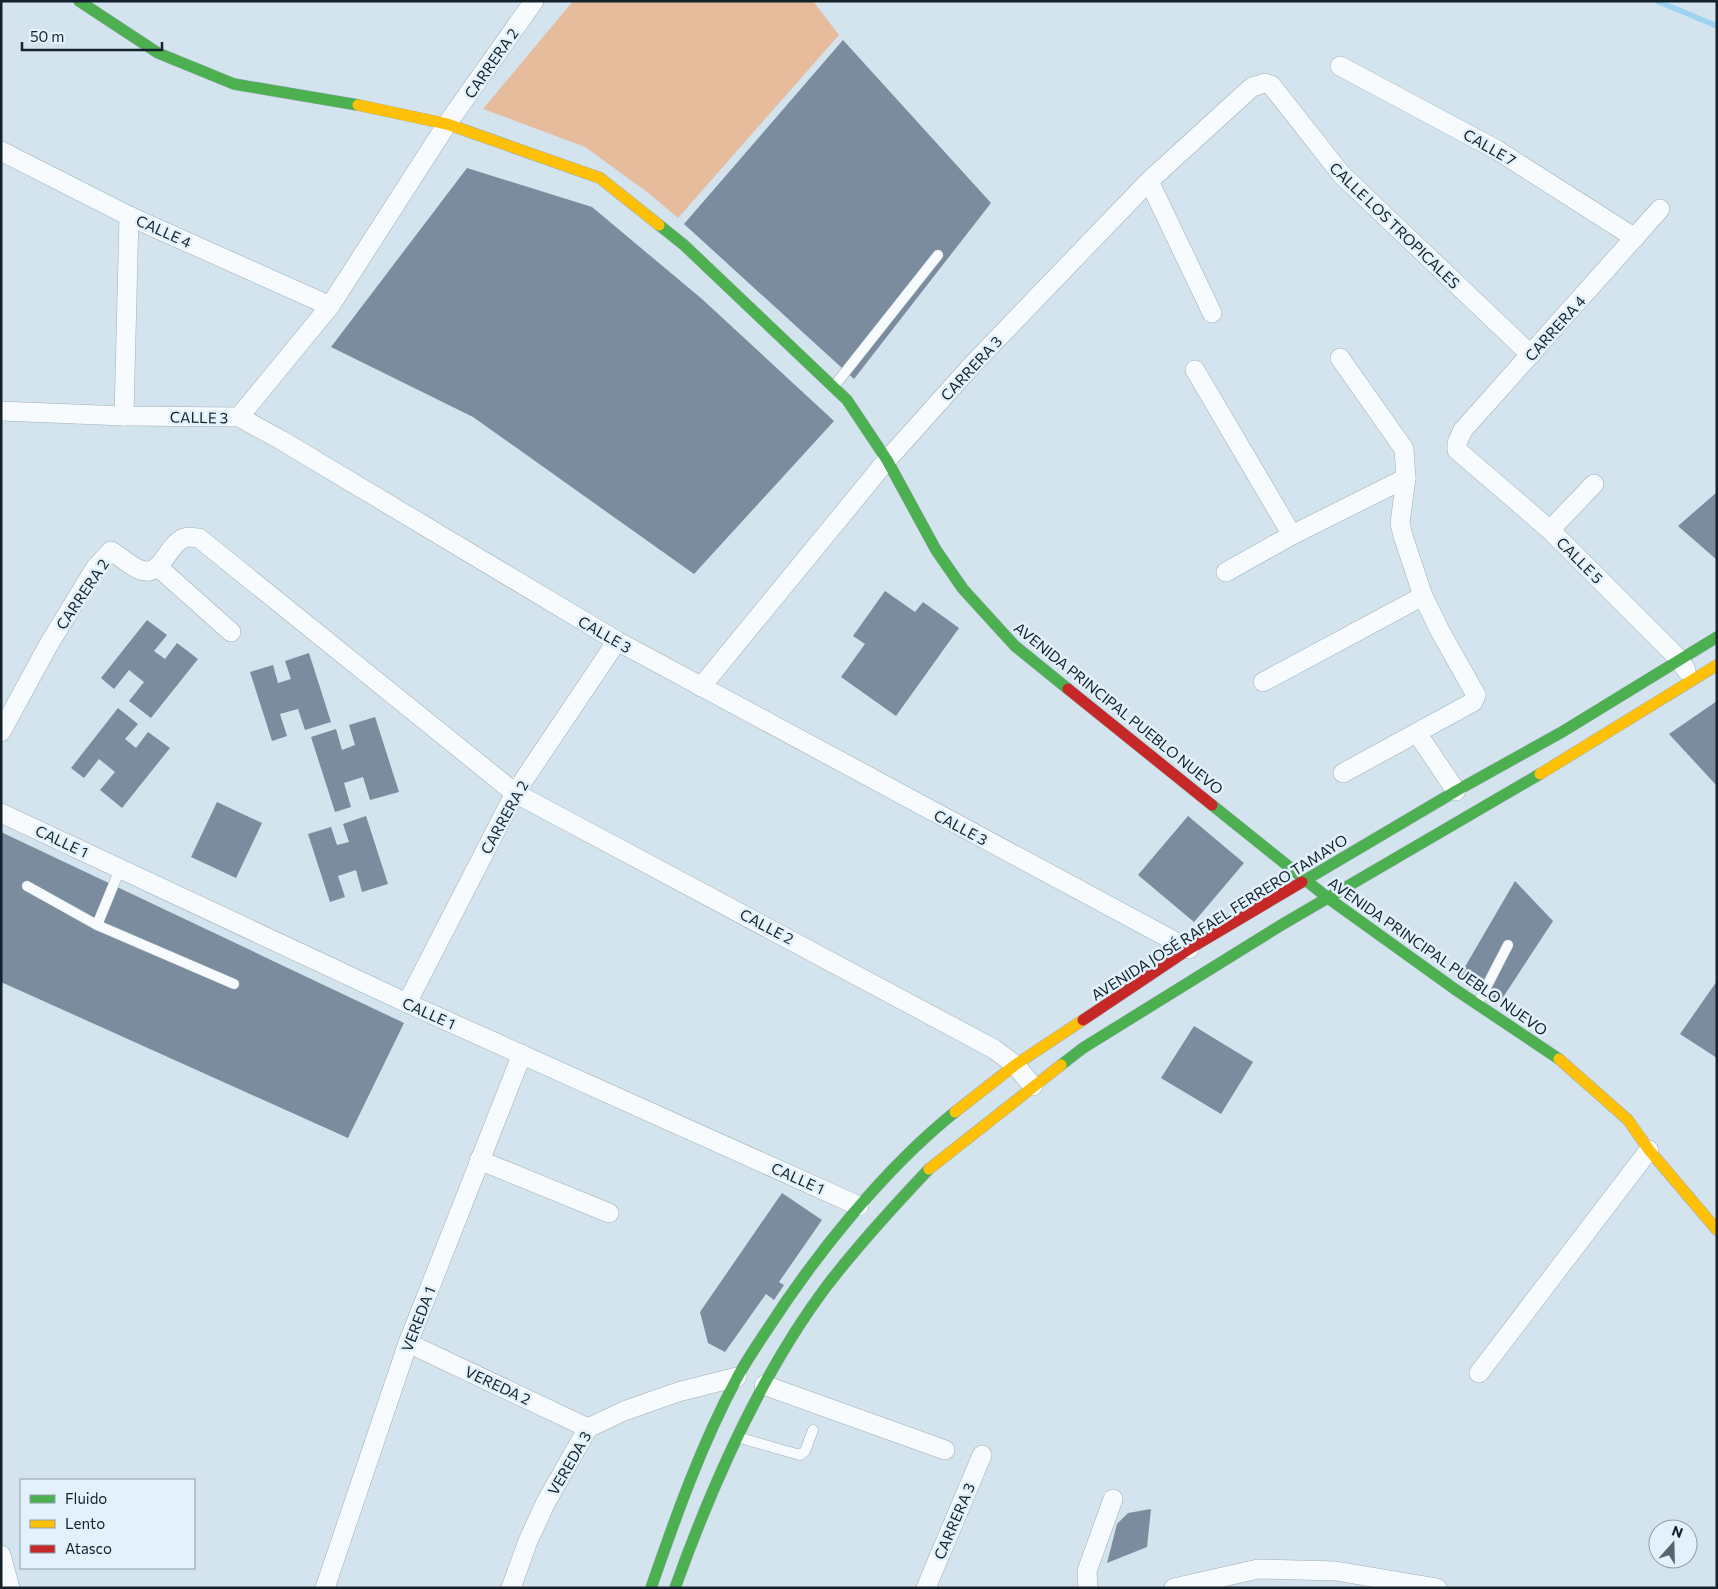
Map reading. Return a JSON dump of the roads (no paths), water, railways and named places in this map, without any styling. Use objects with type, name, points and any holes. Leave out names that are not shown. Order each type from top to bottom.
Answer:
[{"type":"street","name":"AVENIDA PRINCIPAL PUEBLO NUEVO","points":[[79,1],[158,53],[234,84],[380,109],[447,124],[540,155],[600,178],[684,246],[847,400],[887,460],[936,550],[952,574],[969,596],[1015,646],[1328,898],[1477,1004],[1563,1062],[1628,1120],[1649,1150],[1717,1230]]},
{"type":"street","name":"CARRERA 2","points":[[239,417],[330,306],[447,124],[534,1]]},
{"type":"street","name":"CALLE 7","points":[[1340,66],[1497,150],[1635,238]]},
{"type":"street","name":"CARRERA 3","points":[[701,687],[887,460],[974,364],[1149,181],[1252,87],[1265,83],[1271,86]]},
{"type":"street","name":"CALLE LOS TROPICALES","points":[[1271,86],[1342,175],[1530,355]]},
{"type":"street","name":"CALLE 4","points":[[1,151],[129,216],[330,306]]},
{"type":"street","points":[[1149,181],[1212,313]]},
{"type":"street","name":"CARRERA 4","points":[[1457,450],[1457,443],[1463,430],[1660,209]]},
{"type":"street","points":[[124,416],[129,216]]},
{"type":"street","points":[[1340,358],[1404,450],[1406,478],[1400,523],[1423,596],[1476,696],[1473,702],[1344,773]]},
{"type":"street","points":[[1195,370],[1292,535]]},
{"type":"street","name":"CALLE 3","points":[[1,411],[124,416],[239,417],[281,440],[617,641],[1188,949]]},
{"type":"street","name":"CALLE 5","points":[[1457,450],[1550,530],[1679,660],[1693,679]]},
{"type":"street","points":[[1226,572],[1292,535],[1406,478]]},
{"type":"street","points":[[1550,530],[1594,484]]},
{"type":"street","name":"CALLE 2","points":[[158,567],[176,544],[184,538],[199,538],[515,792],[937,1016],[994,1049],[1015,1066],[1033,1086]]},
{"type":"street","name":"CARRERA 2","points":[[1,732],[49,644],[96,567],[111,551],[138,569],[148,570],[158,567]]},
{"type":"street","points":[[158,567],[230,632]]},
{"type":"street","points":[[1263,682],[1423,596]]},
{"type":"street","name":"AVENIDA JOSÉ RAFAEL FERRERO TAMAYO","points":[[651,1588],[685,1489],[737,1377],[789,1296],[859,1206],[938,1126],[1015,1066],[1188,949],[1456,791],[1562,732],[1717,638]]},
{"type":"street","name":"CARRERA 2","points":[[407,1003],[515,792],[617,641]]},
{"type":"street","points":[[675,1588],[697,1526],[736,1436],[793,1336],[826,1287],[884,1215],[930,1168],[1083,1048],[1328,898],[1480,811],[1642,714],[1693,679],[1717,666]]},
{"type":"street","points":[[1417,733],[1456,791]]},
{"type":"street","name":"CALLE 1","points":[[1,813],[407,1003],[859,1206]]},
{"type":"street","name":"VEREDA 1","points":[[325,1588],[408,1343],[522,1054]]},
{"type":"street","points":[[1478,1374],[1649,1150]]},
{"type":"street","points":[[479,1160],[609,1213]]},
{"type":"street","name":"VEREDA 2","points":[[408,1343],[588,1428]]},
{"type":"street","name":"VEREDA 3","points":[[511,1588],[528,1541],[546,1502],[588,1428],[624,1411],[678,1392],[737,1377]]},
{"type":"street","points":[[764,1385],[944,1450]]},
{"type":"street","name":"CARRERA 3","points":[[926,1588],[982,1455]]},
{"type":"street","points":[[1088,1588],[1087,1571],[1113,1499]]},
{"type":"street","points":[[1,1555],[10,1588]]},
{"type":"street","points":[[1179,1587],[1258,1569],[1336,1579],[1437,1588]]},
{"type":"lane","points":[[834,386],[938,255]]},
{"type":"lane","points":[[97,926],[120,868]]},
{"type":"lane","points":[[27,886],[97,926],[234,984]]},
{"type":"lane","points":[[1477,1004],[1508,945]]},
{"type":"lane","points":[[736,1436],[800,1455],[805,1451],[813,1430]]},
{"type":"waterway","points":[[1657,1],[1717,26]]}]
